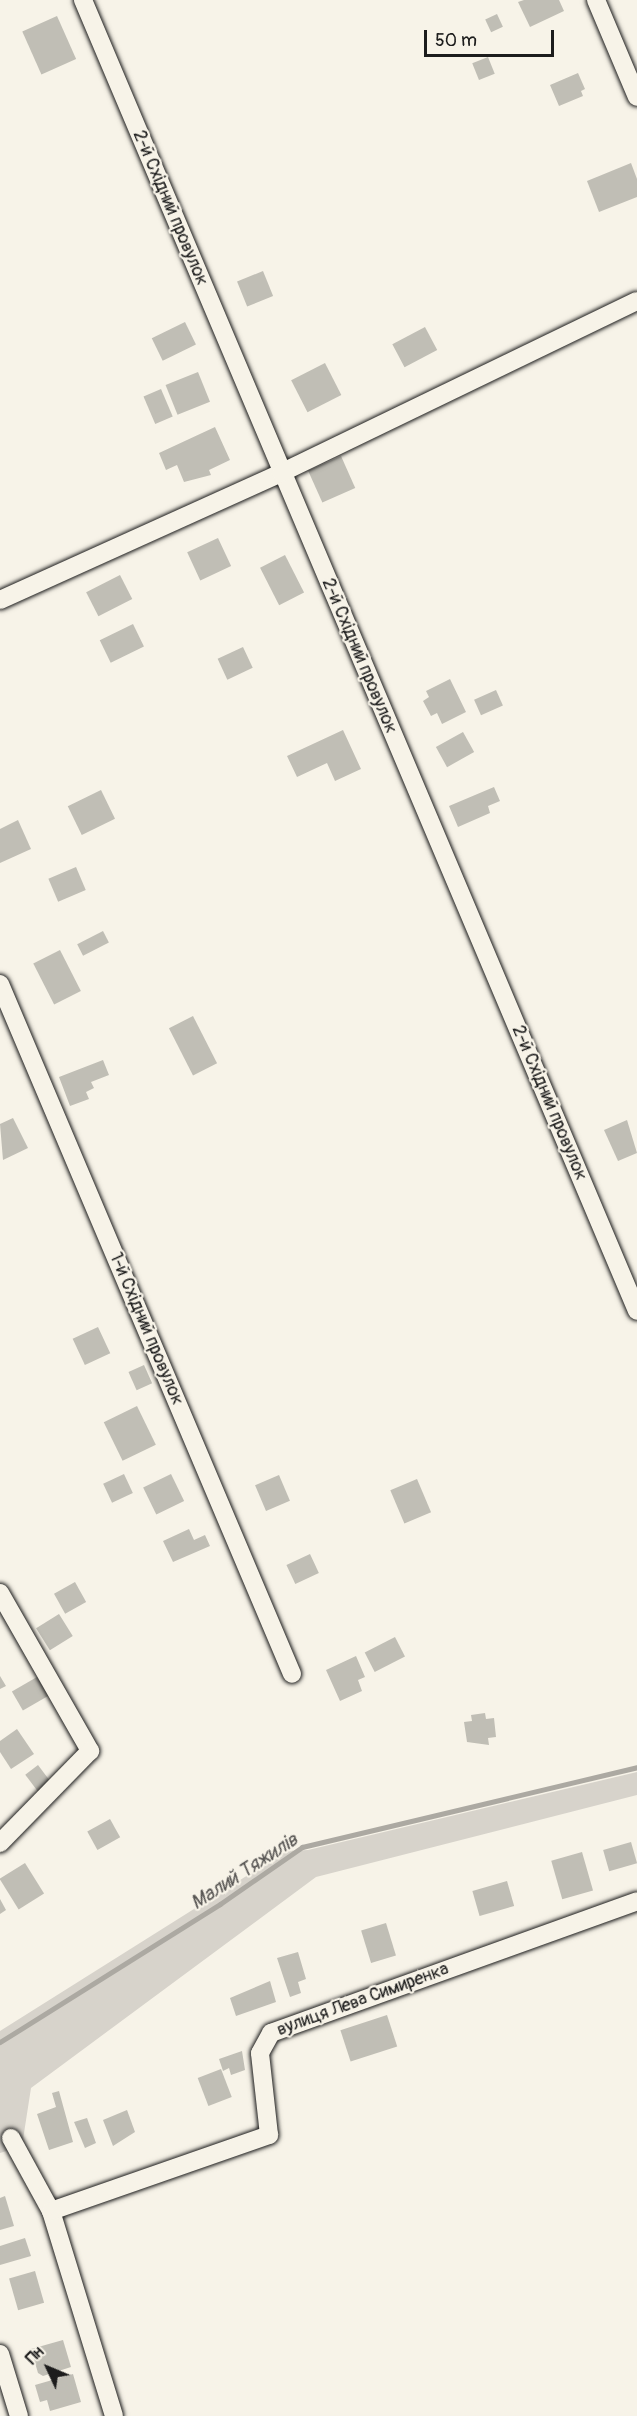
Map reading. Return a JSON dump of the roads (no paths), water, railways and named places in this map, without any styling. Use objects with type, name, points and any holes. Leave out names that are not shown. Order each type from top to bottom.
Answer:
[{"type":"street","name":"2-й Східний провулок","points":[[83,0],[637,1311]]},
{"type":"street","points":[[596,0],[637,97]]},
{"type":"street","points":[[0,600],[281,472],[637,300]]},
{"type":"street","name":"1-й Східний провулок","points":[[0,984],[292,1674]]},
{"type":"street","points":[[0,1593],[90,1751],[0,1843]]},
{"type":"street","name":"вулиця Лева Симиренка","points":[[51,2211],[269,2135],[260,2053],[271,2032],[637,1901]]},
{"type":"street","points":[[11,2138],[51,2211],[114,2416]]},
{"type":"street","points":[[0,2354],[19,2416]]},
{"type":"waterway","name":"Малий Тяжилів","points":[[0,2042],[220,1904],[302,1847],[637,1767]]}]
